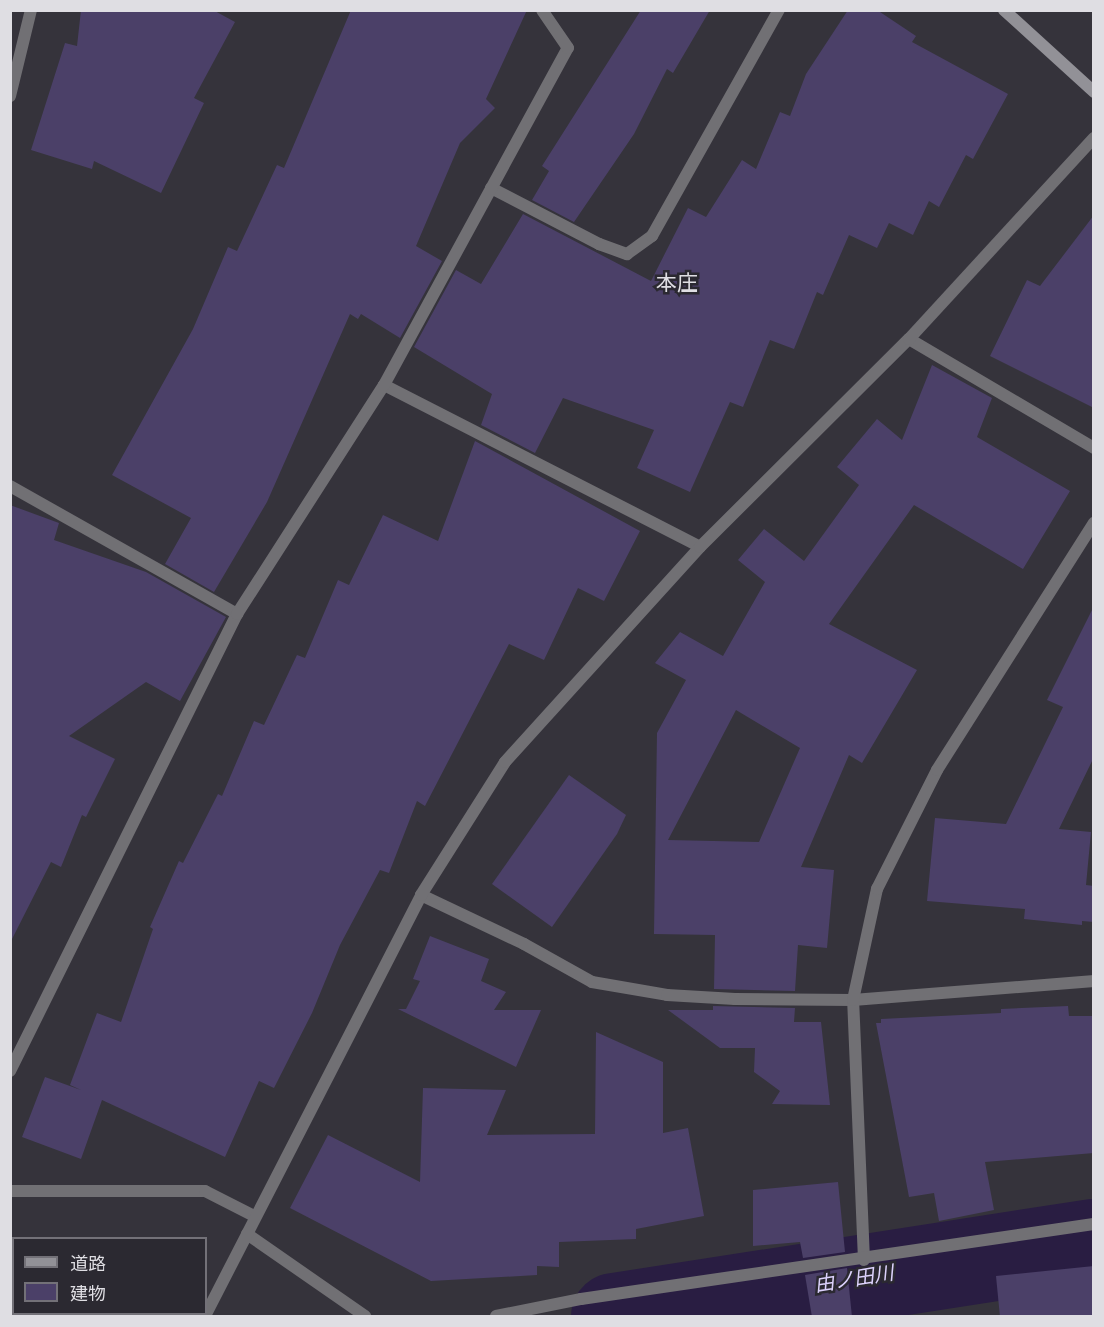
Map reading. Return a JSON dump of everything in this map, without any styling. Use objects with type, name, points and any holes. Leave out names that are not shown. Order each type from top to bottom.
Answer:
[{"type":"street","points":[[10,96],[31,10]]},
{"type":"street","points":[[10,1071],[237,614],[384,385],[568,48],[542,10]]},
{"type":"street","points":[[491,188],[599,244],[627,254],[652,236],[779,10]]},
{"type":"street","points":[[1004,10],[1094,92]]},
{"type":"street","points":[[207,1313],[254,1216],[421,895],[505,762],[700,547],[909,339],[1094,138]]},
{"type":"street","points":[[909,339],[1094,448]]},
{"type":"street","points":[[384,385],[700,547]]},
{"type":"street","points":[[10,486],[237,614]]},
{"type":"street","points":[[864,1260],[853,1000],[882,879],[938,770],[1094,523]]},
{"type":"street","points":[[421,895],[524,944],[591,982],[666,994],[724,999],[853,1000],[1094,981]]},
{"type":"street","points":[[10,1191],[205,1191],[254,1216]]},
{"type":"street","points":[[496,1317],[581,1299],[864,1260],[1094,1224]]},
{"type":"street","points":[[247,1234],[365,1317]]},
{"type":"building","points":[[81,10],[213,10],[235,22],[194,98],[204,103],[161,193],[94,161],[92,169],[31,150],[65,43],[77,46]]},
{"type":"building","points":[[351,10],[527,10],[486,99],[495,108],[460,143],[416,246],[442,261],[400,338],[361,314],[358,319],[350,314],[267,502],[214,592],[165,564],[191,518],[112,475],[193,329],[228,247],[237,251],[277,165],[284,168]]},
{"type":"building","points":[[641,10],[710,10],[673,73],[667,69],[634,134],[574,222],[532,200],[549,171],[542,166]]},
{"type":"building","points":[[848,10],[877,10],[916,36],[912,42],[1008,94],[973,159],[966,155],[939,207],[929,201],[913,235],[889,223],[877,248],[849,235],[823,295],[817,292],[794,349],[770,340],[743,407],[730,402],[690,492],[637,468],[654,430],[563,398],[535,453],[481,425],[492,394],[414,347],[456,270],[481,284],[523,214],[651,281],[688,208],[706,217],[742,160],[756,169],[780,112],[790,116],[806,74]]},
{"type":"building","points":[[1094,215],[1094,408],[990,356],[1027,280],[1040,286]]},
{"type":"building","points":[[932,365],[992,398],[977,437],[1070,491],[1023,569],[914,505],[829,624],[917,670],[862,763],[849,755],[801,867],[834,870],[827,948],[798,945],[795,991],[714,989],[715,935],[654,934],[657,733],[686,680],[655,663],[680,632],[723,656],[765,582],[738,560],[764,529],[804,561],[859,485],[837,467],[877,419],[902,440]],"holes":[[[736,710],[800,748],[759,842],[668,840]]]},
{"type":"building","points":[[475,441],[640,531],[604,601],[578,588],[544,660],[509,644],[425,806],[417,801],[389,873],[380,870],[340,945],[312,1013],[274,1088],[259,1081],[225,1157],[102,1100],[81,1159],[22,1137],[45,1077],[81,1090],[70,1085],[97,1013],[121,1022],[153,929],[150,927],[179,861],[183,863],[218,794],[222,796],[254,721],[264,725],[297,655],[305,658],[338,580],[349,585],[383,515],[438,541]]},
{"type":"building","points":[[10,505],[59,523],[54,540],[146,572],[226,617],[180,701],[146,682],[69,736],[115,759],[86,817],[82,815],[61,867],[51,862],[10,943]]},
{"type":"building","points":[[1094,606],[1094,757],[1059,829],[1091,832],[1086,885],[1094,886],[1094,922],[1082,921],[1082,925],[1024,919],[1025,909],[927,901],[935,818],[1006,824],[1063,707],[1047,700]]},
{"type":"building","points":[[569,775],[626,815],[617,834],[552,927],[492,884]]},
{"type":"building","points":[[430,936],[489,959],[481,981],[506,992],[494,1010],[541,1010],[516,1067],[398,1009],[406,1009],[420,981],[413,979]]},
{"type":"building","points":[[713,1006],[795,1008],[794,1022],[821,1022],[830,1105],[772,1104],[780,1091],[754,1072],[755,1048],[720,1048],[668,1010],[713,1010]]},
{"type":"building","points":[[1068,1006],[1069,1016],[1094,1016],[1094,1153],[985,1162],[994,1210],[939,1221],[934,1193],[909,1197],[876,1023],[881,1023],[881,1019],[1001,1013],[1001,1009]]},
{"type":"building","points":[[596,1032],[663,1062],[663,1133],[688,1128],[704,1216],[636,1229],[636,1239],[559,1242],[559,1267],[537,1266],[537,1275],[431,1281],[290,1208],[328,1135],[420,1182],[423,1088],[506,1090],[487,1135],[595,1134]]},
{"type":"building","points":[[838,1182],[845,1252],[803,1258],[800,1242],[753,1246],[753,1190]]},
{"type":"building","points":[[1094,1266],[1094,1317],[1000,1317],[996,1276]]},
{"type":"building","points":[[847,1268],[852,1317],[812,1317],[805,1275]]},
{"type":"waterway","name":"由ノ田川","points":[[614,1316],[1094,1242]]},
{"type":"district","name":"本庄","points":[[677,283]]}]
